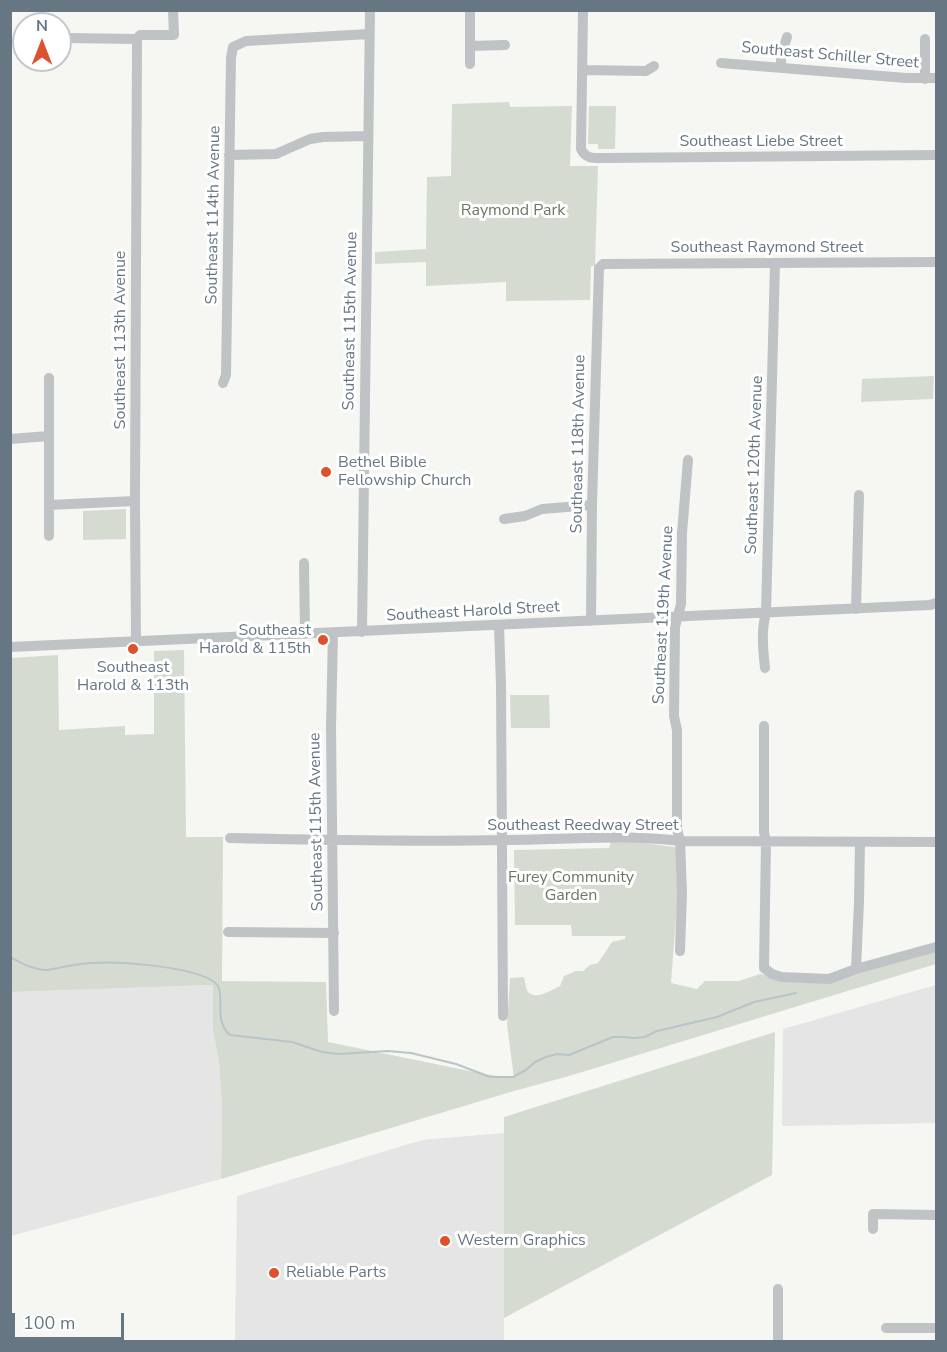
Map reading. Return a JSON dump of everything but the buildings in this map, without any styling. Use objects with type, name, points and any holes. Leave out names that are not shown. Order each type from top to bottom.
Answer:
[{"type":"street","points":[[72,38],[136,39],[140,35],[174,36],[173,10]]},
{"type":"street","name":"Southeast 115th Avenue","points":[[362,632],[370,10]]},
{"type":"street","points":[[470,10],[470,64]]},
{"type":"street","points":[[583,10],[583,70],[646,71],[654,66]]},
{"type":"street","name":"Southeast 114th Avenue","points":[[223,383],[226,375],[227,352],[229,155],[233,47],[246,41],[369,34]]},
{"type":"street","points":[[781,67],[787,37]]},
{"type":"street","name":"Southeast 113th Avenue","points":[[136,39],[136,642]]},
{"type":"street","points":[[925,39],[925,79]]},
{"type":"street","points":[[470,46],[505,45]]},
{"type":"street","name":"Southeast Schiller Street","points":[[721,63],[936,78]]},
{"type":"street","name":"Southeast Liebe Street","points":[[583,70],[581,149],[586,156],[591,158],[936,155]]},
{"type":"street","points":[[229,155],[276,154],[310,139],[368,135]]},
{"type":"street","name":"Southeast Raymond Street","points":[[599,268],[603,264],[936,262]]},
{"type":"street","name":"Southeast 120th Avenue","points":[[765,668],[763,656],[775,263]]},
{"type":"street","name":"Southeast 118th Avenue","points":[[591,621],[599,268]]},
{"type":"street","points":[[49,378],[49,536]]},
{"type":"street","points":[[10,439],[49,436]]},
{"type":"street","name":"Southeast 119th Avenue","points":[[680,951],[682,894],[680,841],[677,829],[677,730],[674,716],[675,627],[681,604],[682,533],[688,460]]},
{"type":"street","points":[[856,609],[859,495]]},
{"type":"street","points":[[49,505],[135,501]]},
{"type":"street","points":[[504,519],[525,516],[542,509],[592,505]]},
{"type":"street","points":[[304,562],[305,634]]},
{"type":"street","name":"Southeast Harold Street","points":[[10,647],[856,609],[936,603]]},
{"type":"street","points":[[499,625],[503,1016]]},
{"type":"street","name":"Southeast 115th Avenue","points":[[333,633],[331,727],[334,1011]]},
{"type":"street","points":[[764,726],[764,832],[766,842],[764,968],[781,977],[829,979],[856,969],[936,947]]},
{"type":"street","name":"Southeast Reedway Street","points":[[230,838],[333,840],[625,838],[680,841],[936,842]]},
{"type":"street","points":[[856,969],[860,842]]},
{"type":"street","points":[[228,932],[334,933]]},
{"type":"street","points":[[873,1229],[873,1214],[936,1215]]},
{"type":"street","points":[[778,1289],[778,1341]]},
{"type":"street","points":[[886,1328],[936,1328]]},
{"type":"shaded area","points":[[213,985],[213,1030],[219,1061],[222,1108],[221,1179],[11,1236],[11,992]]},
{"type":"shaded area","points":[[936,985],[936,1123],[782,1126],[783,1029]]},
{"type":"shaded area","points":[[504,1133],[504,1341],[235,1342],[237,1196],[422,1140]]},
{"type":"green space","name":"Raymond Park","points":[[509,102],[510,107],[572,106],[570,166],[598,166],[595,266],[591,266],[590,300],[506,301],[506,282],[426,286],[426,262],[375,264],[375,252],[426,249],[427,177],[451,176],[452,104]]},
{"type":"green space","points":[[589,106],[616,106],[615,149],[598,149],[598,144],[588,144]]},
{"type":"green space","points":[[934,376],[933,399],[861,402],[862,379]]},
{"type":"green space","points":[[126,509],[126,539],[83,540],[83,511]]},
{"type":"green space","name":"Furey Community Garden","points":[[184,650],[186,837],[223,837],[222,981],[326,982],[328,1042],[514,1078],[507,1025],[510,978],[524,977],[528,992],[535,995],[544,994],[560,986],[564,976],[583,971],[590,965],[598,963],[612,942],[625,939],[625,936],[572,936],[571,925],[515,925],[514,850],[609,848],[611,842],[636,842],[677,849],[677,905],[671,983],[697,989],[705,981],[739,981],[760,974],[800,983],[936,950],[936,964],[221,1179],[222,1108],[219,1061],[213,1030],[213,985],[11,992],[11,658],[58,655],[59,730],[125,726],[125,735],[154,734],[154,651]]},
{"type":"green space","points":[[510,695],[549,695],[550,728],[511,728]]},
{"type":"green space","points":[[775,1032],[772,1175],[504,1318],[504,1117]]},
{"type":"waterway","points":[[10,957],[31,967],[45,970],[102,963],[135,964],[188,972],[213,981],[218,986],[220,1014],[224,1028],[230,1035],[292,1042],[322,1052],[339,1054],[388,1051],[411,1053],[456,1064],[490,1077],[513,1077],[546,1057],[557,1054],[569,1055],[613,1037],[645,1037],[657,1031],[717,1017],[754,1002],[796,993]]},
{"type":"place","name":"Bethel Bible Fellowship Church","points":[[326,472]]},
{"type":"place","name":"Southeast Harold & 115th","points":[[323,640]]},
{"type":"place","name":"Southeast Harold & 113th","points":[[133,649]]},
{"type":"place","name":"Western Graphics","points":[[445,1241]]},
{"type":"place","name":"Reliable Parts","points":[[274,1273]]}]
